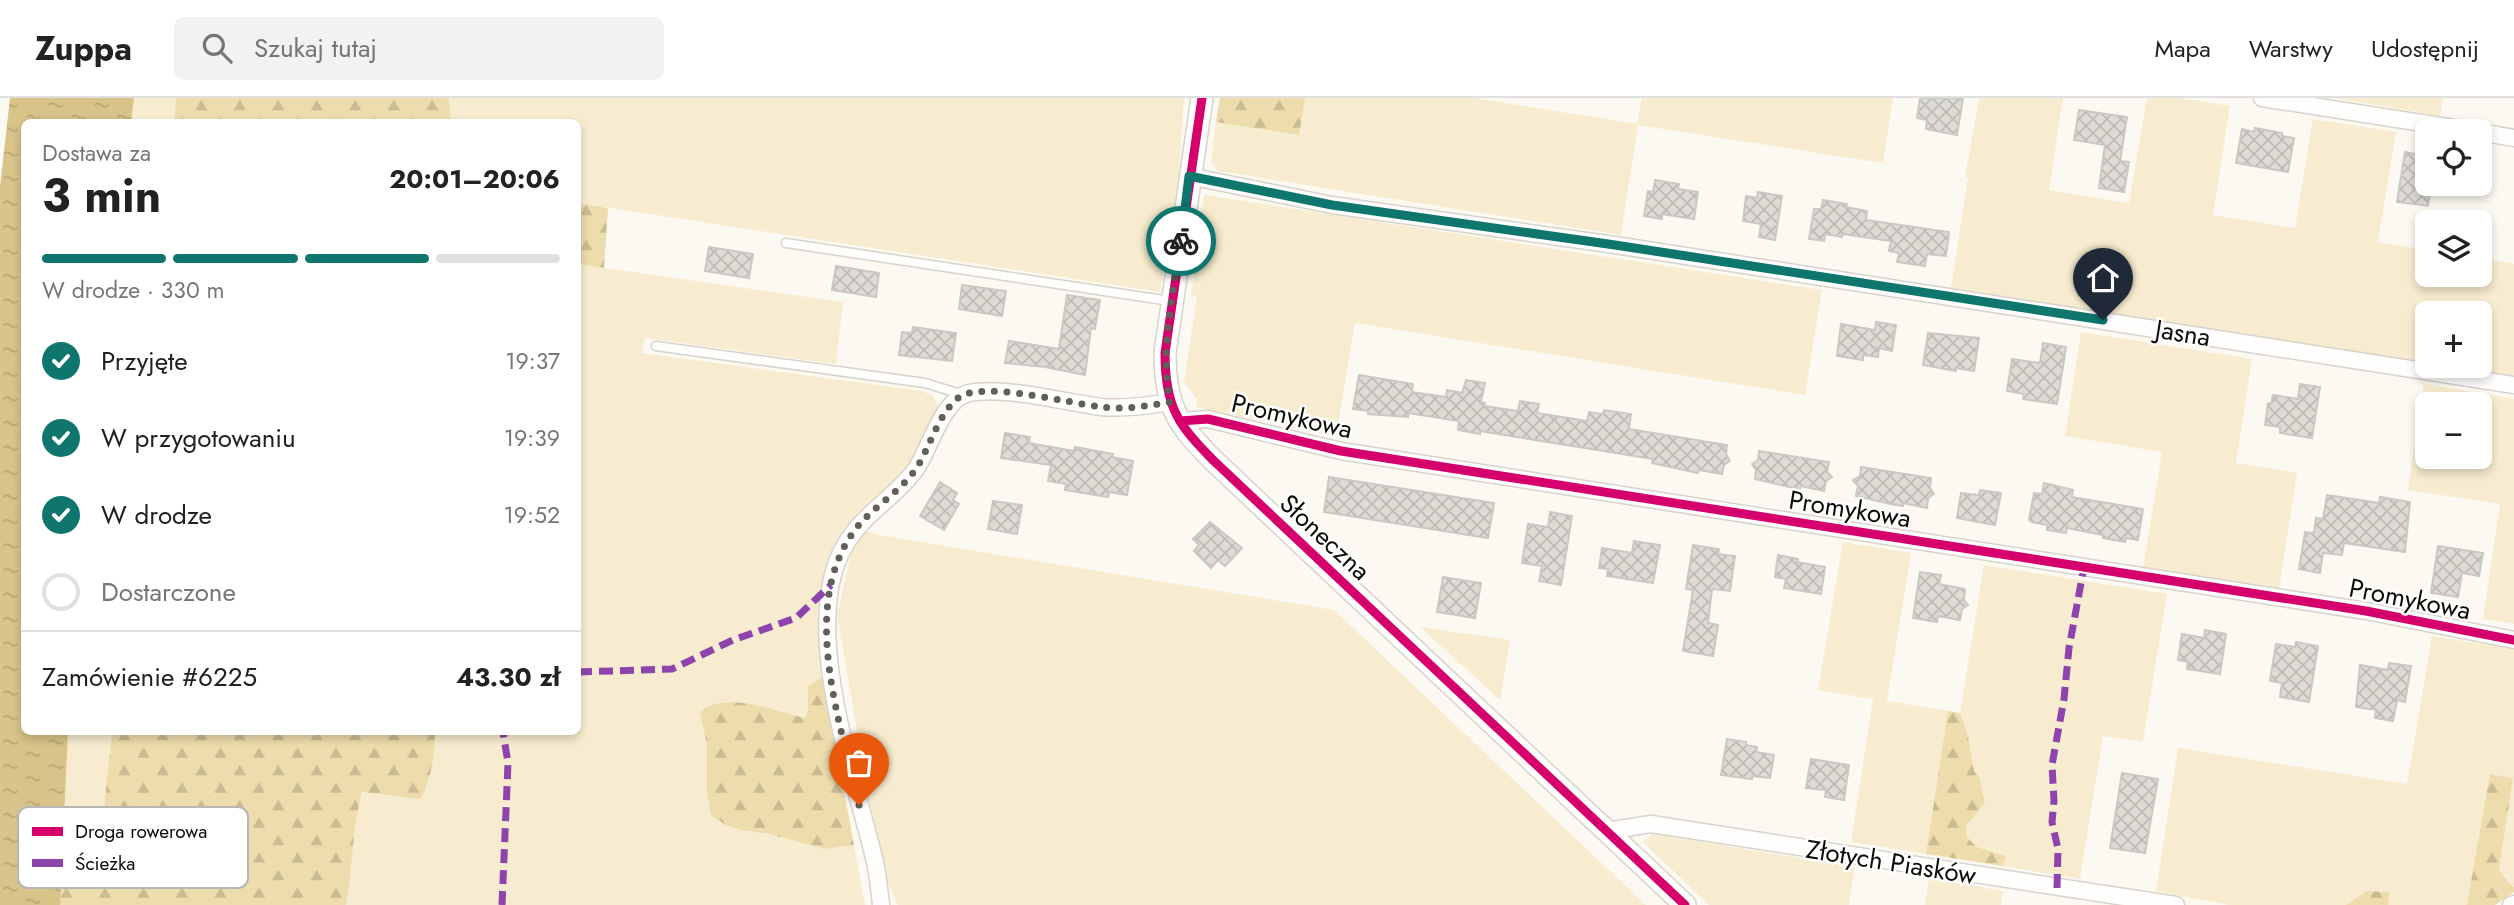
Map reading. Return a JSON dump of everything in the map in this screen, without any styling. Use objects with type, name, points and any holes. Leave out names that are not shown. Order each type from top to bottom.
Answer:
[{"type":"street","name":"Słoneczna","points":[[1202,98],[1165,353],[1165,378],[1175,412],[1198,446],[1685,905]]},
{"type":"street","points":[[2262,98],[2415,122]]},
{"type":"street","points":[[2492,134],[2514,138]]},
{"type":"street","name":"Jasna","points":[[1189,176],[1332,205],[1615,245],[2514,385]]},
{"type":"street","name":"Promykowa","points":[[964,395],[993,392],[1104,407],[1138,407],[1175,412],[1341,451],[2366,611],[2514,640]]},
{"type":"street","points":[[881,905],[875,860],[859,805],[830,677],[828,609],[831,585],[843,549],[861,521],[906,481],[918,466],[945,413],[964,395]]},
{"type":"street","name":"Złotych Piasków","points":[[1606,831],[1651,824],[2176,905]]},
{"type":"lane","points":[[786,243],[1172,301]]},
{"type":"lane","points":[[656,346],[925,383],[964,395]]},
{"type":"shaded area","points":[[134,98],[176,98],[174,119],[131,119]]},
{"type":"shaded area","points":[[449,98],[1184,98],[1179,176],[1160,292],[581,203],[581,119],[451,119]]},
{"type":"shaded area","points":[[1305,98],[1474,98],[1637,124],[1642,98],[1893,98],[1883,163],[1638,125],[1621,235],[1218,171],[1211,162],[1216,122],[1299,134]]},
{"type":"shaded area","points":[[1979,98],[2063,98],[2049,190],[2129,203],[2147,98],[2180,98],[2230,106],[2213,215],[2295,228],[2313,119],[2396,132],[2378,242],[2415,248],[2415,287],[2492,287],[2492,260],[2514,264],[2514,377],[2492,374],[2492,301],[2415,301],[2415,361],[1951,288],[1968,178],[1965,177]]},
{"type":"shaded area","points":[[2335,98],[2443,98],[2440,116]]},
{"type":"shaded area","points":[[1204,195],[1822,290],[1805,395],[1355,323],[1336,436],[1196,407],[1197,399],[1184,382],[1197,297],[1191,296]]},
{"type":"shaded area","points":[[581,264],[843,302],[836,364],[645,338],[642,353],[922,391],[933,396],[939,407],[923,440],[899,479],[844,532],[825,579],[823,677],[808,686],[808,710],[805,718],[745,705],[721,704],[707,706],[703,731],[707,746],[707,793],[741,830],[769,834],[825,849],[854,845],[865,905],[346,905],[362,792],[429,781],[435,735],[581,735]]},
{"type":"shaded area","points":[[2081,332],[2252,359],[2236,463],[2297,473],[2279,589],[2143,567],[2162,452],[2065,436]]},
{"type":"shaded area","points":[[2424,384],[2472,392],[2423,392]]},
{"type":"shaded area","points":[[2492,395],[2514,399],[2514,624],[2483,619],[2500,504],[2408,490],[2415,444],[2415,469],[2492,469]]},
{"type":"shaded area","points":[[862,530],[1334,610],[1646,905],[898,905],[881,869],[837,615],[853,545]]},
{"type":"shaded area","points":[[1843,542],[1911,553],[1887,701],[1948,711],[1926,854],[1851,842],[1873,699],[1818,690]]},
{"type":"shaded area","points":[[1984,565],[2167,594],[2143,742],[2103,736],[2080,879],[2003,866],[2006,856],[1977,847],[1967,837],[1966,827],[1985,803],[1960,713]]},
{"type":"shaded area","points":[[1420,627],[1510,640],[1500,700]]},
{"type":"shaded area","points":[[2432,636],[2514,649],[2514,887],[2499,869],[2513,778],[2491,774],[2467,905],[2388,905],[2390,892],[2366,891],[2346,905],[2229,905],[2156,891],[2178,748],[2407,784]]},
{"type":"shaded area","points":[[68,735],[112,735],[104,807],[64,807]]},
{"type":"shaded area","points":[[1652,834],[1855,867],[1849,905],[1709,905],[1643,842]]},
{"type":"shaded area","points":[[1929,878],[2003,891],[2001,905],[1925,905]]},
{"type":"green space","points":[[176,98],[449,98],[451,119],[174,119]]},
{"type":"green space","points":[[1220,98],[1305,98],[1299,135],[1216,122]]},
{"type":"green space","points":[[581,204],[608,208],[604,268],[581,264]]},
{"type":"green space","points":[[823,677],[854,845],[825,849],[769,834],[741,830],[726,825],[711,815],[707,793],[707,746],[700,712],[710,706],[736,702],[805,718],[808,710],[808,686]]},
{"type":"green space","points":[[1948,711],[1960,713],[1985,803],[1966,826],[1967,837],[1977,847],[2006,856],[2003,866],[1926,854]]},
{"type":"green space","points":[[112,735],[435,735],[432,767],[421,799],[362,792],[346,905],[60,905],[60,888],[248,888],[248,807],[104,807]]},
{"type":"green space","points":[[2490,774],[2513,778],[2499,869],[2514,887],[2514,892],[2495,905],[2467,905]]},
{"type":"green space","points":[[2366,891],[2390,892],[2388,905],[2346,905]]},
{"type":"water","points":[[10,98],[134,98],[131,119],[21,119],[21,735],[68,735],[65,807],[18,807],[18,888],[61,888],[60,905],[0,905],[0,187]]},
{"type":"building","points":[[1920,98],[1963,98],[1957,135],[1926,129],[1927,120],[1917,118]]},
{"type":"building","points":[[2079,110],[2127,117],[2120,161],[2129,162],[2124,192],[2099,188],[2105,145],[2074,140]]},
{"type":"building","points":[[2255,128],[2294,138],[2288,172],[2236,163],[2242,129],[2254,132]]},
{"type":"building","points":[[2405,152],[2415,154],[2415,196],[2429,196],[2428,206],[2397,202]]},
{"type":"building","points":[[1655,180],[1679,184],[1678,189],[1698,192],[1694,219],[1662,214],[1662,219],[1644,216],[1648,191],[1653,192]]},
{"type":"building","points":[[1758,192],[1782,196],[1775,240],[1759,237],[1761,224],[1743,221],[1746,196],[1757,198]]},
{"type":"building","points":[[1823,200],[1867,211],[1866,220],[1949,232],[1946,256],[1927,254],[1925,266],[1897,262],[1899,253],[1889,251],[1891,241],[1842,234],[1842,237],[1825,234],[1824,241],[1809,239],[1814,209],[1821,209]]},
{"type":"building","points":[[709,247],[753,254],[749,278],[705,271]]},
{"type":"building","points":[[836,266],[879,273],[876,297],[832,290]]},
{"type":"building","points":[[962,285],[1006,291],[1002,316],[959,309]]},
{"type":"building","points":[[1067,295],[1100,300],[1095,329],[1091,328],[1085,375],[1005,363],[1009,341],[1059,349]]},
{"type":"building","points":[[1876,322],[1896,325],[1892,351],[1879,348],[1878,357],[1863,355],[1863,360],[1837,356],[1841,324],[1875,330]]},
{"type":"building","points":[[913,327],[956,333],[952,361],[899,355],[902,332],[912,333]]},
{"type":"building","points":[[1928,333],[1979,338],[1974,371],[1956,368],[1956,371],[1923,365]]},
{"type":"building","points":[[2043,343],[2066,347],[2057,404],[2023,399],[2024,394],[2007,391],[2012,359],[2040,363]]},
{"type":"building","points":[[1359,375],[1413,384],[1412,392],[1446,397],[1447,390],[1462,393],[1466,380],[1485,383],[1481,402],[1485,403],[1484,406],[1518,411],[1520,401],[1539,404],[1537,413],[1587,421],[1589,412],[1603,414],[1604,410],[1631,414],[1629,429],[1727,445],[1726,454],[1730,461],[1724,465],[1722,474],[1699,470],[1698,473],[1652,463],[1653,459],[1480,431],[1480,434],[1458,430],[1459,421],[1408,413],[1408,417],[1368,414],[1368,411],[1353,409]]},
{"type":"building","points":[[2300,384],[2320,387],[2312,438],[2280,433],[2280,427],[2265,425],[2268,403],[2271,404],[2273,395],[2298,399]]},
{"type":"building","points":[[1005,433],[1030,437],[1029,443],[1074,451],[1075,447],[1113,454],[1112,457],[1133,461],[1127,495],[1109,492],[1108,497],[1065,490],[1066,484],[1048,481],[1051,465],[1001,458]]},
{"type":"building","points":[[1759,451],[1829,462],[1827,472],[1832,477],[1826,481],[1824,491],[1801,486],[1800,489],[1755,479],[1756,470],[1752,464],[1758,460]]},
{"type":"building","points":[[1861,467],[1931,478],[1930,488],[1934,494],[1928,498],[1927,508],[1856,496],[1858,486],[1853,480],[1860,476]]},
{"type":"building","points":[[1329,477],[1494,503],[1488,538],[1324,512]]},
{"type":"building","points":[[940,482],[957,493],[953,500],[959,504],[944,530],[920,516]]},
{"type":"building","points":[[2044,483],[2073,490],[2072,497],[2143,509],[2138,540],[2126,538],[2125,542],[2067,528],[2066,533],[2047,530],[2047,525],[2032,522],[2029,520],[2034,493],[2042,494]]},
{"type":"building","points":[[1980,490],[2001,493],[1995,525],[1957,518],[1961,493],[1979,495]]},
{"type":"building","points":[[2327,495],[2379,503],[2380,497],[2410,502],[2405,552],[2344,543],[2342,555],[2323,553],[2320,573],[2299,569],[2305,532],[2314,533],[2316,518],[2323,519]]},
{"type":"building","points":[[993,501],[1022,505],[1017,534],[988,529]]},
{"type":"building","points":[[1550,512],[1572,516],[1561,585],[1539,581],[1542,566],[1522,563],[1528,524],[1548,527]]},
{"type":"building","points":[[1210,522],[1242,548],[1225,566],[1218,560],[1211,568],[1194,551],[1199,545],[1193,539]]},
{"type":"building","points":[[1634,541],[1660,545],[1653,583],[1607,576],[1608,569],[1599,568],[1602,548],[1632,553]]},
{"type":"building","points":[[1693,545],[1719,549],[1718,554],[1735,556],[1730,591],[1712,589],[1708,623],[1718,625],[1713,656],[1683,651],[1693,590],[1686,589]]},
{"type":"building","points":[[2438,546],[2483,553],[2479,576],[2462,573],[2458,597],[2431,593]]},
{"type":"building","points":[[1778,555],[1825,567],[1821,594],[1784,588],[1786,579],[1775,577]]},
{"type":"building","points":[[1920,572],[1941,575],[1939,584],[1965,589],[1964,600],[1968,605],[1962,609],[1960,620],[1938,616],[1937,622],[1913,618]]},
{"type":"building","points":[[1443,577],[1481,583],[1475,618],[1437,612]]},
{"type":"building","points":[[2205,630],[2226,634],[2220,674],[2187,669],[2188,662],[2178,660],[2182,634],[2204,638]]},
{"type":"building","points":[[2296,642],[2318,646],[2309,702],[2280,697],[2282,683],[2270,681],[2276,644],[2295,647]]},
{"type":"building","points":[[2389,663],[2411,666],[2405,702],[2397,700],[2393,721],[2375,718],[2376,710],[2356,707],[2360,665],[2388,670]]},
{"type":"building","points":[[1727,739],[1746,742],[1746,745],[1757,747],[1756,752],[1774,755],[1770,778],[1721,775]]},
{"type":"building","points":[[1811,759],[1849,765],[1844,800],[1825,797],[1826,790],[1806,788]]},
{"type":"building","points":[[2122,773],[2158,779],[2145,853],[2110,848]]},
{"type":"marked path","points":[[2057,888],[2058,849],[2052,822],[2052,765],[2084,567]]},
{"type":"marked path","points":[[581,672],[672,669],[733,640],[796,618],[831,585]]},
{"type":"marked path","points":[[502,905],[508,763],[503,735]]},
{"type":"cycle path","points":[[1202,98],[1165,353],[1167,387],[1182,425],[1214,461],[1685,905]]},
{"type":"cycle path","points":[[1180,421],[1208,419],[1341,451],[2366,611],[2514,640]]},
{"type":"way so far","points":[[859,805],[830,677],[828,609],[835,568],[843,549],[861,521],[894,494],[918,466],[945,413],[964,395],[993,392],[1104,407],[1138,407],[1170,402],[1165,378],[1165,353],[1181,241]]},
{"type":"route","points":[[1181,241],[1189,176],[1332,205],[1615,245],[2103,320]]}]
